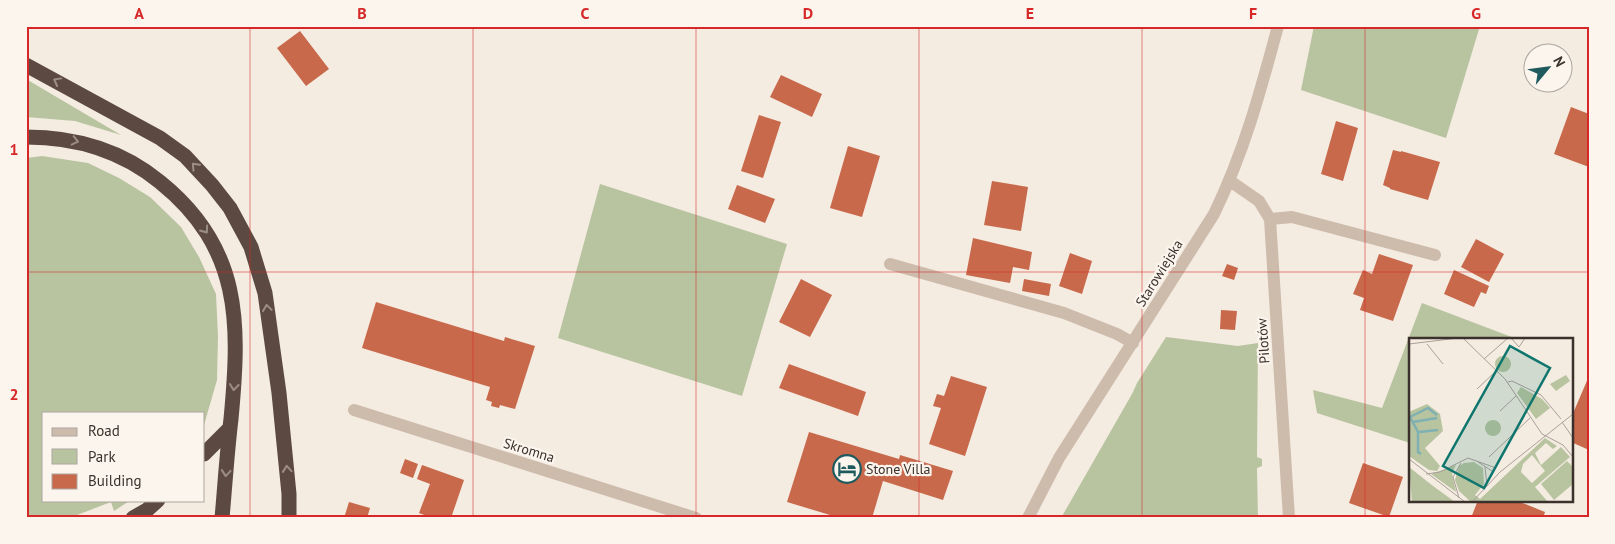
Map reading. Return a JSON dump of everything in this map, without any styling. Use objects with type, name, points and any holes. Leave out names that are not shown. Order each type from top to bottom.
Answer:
[{"type":"highway","points":[[26,65],[160,138],[185,156],[230,208],[251,247],[265,293],[280,393],[289,494],[289,518]]},
{"type":"highway","points":[[26,137],[72,140],[114,152],[149,172],[180,198],[208,232],[220,256],[232,293],[235,317],[235,372],[222,518]]},
{"type":"highway","points":[[205,453],[230,428]]},
{"type":"highway","points":[[133,518],[156,502]]},
{"type":"street","name":"Starowiejska","points":[[1028,518],[1059,458],[1214,214],[1230,181],[1252,120],[1278,26]]},
{"type":"street","points":[[1230,181],[1259,201],[1270,218],[1292,217],[1435,255]]},
{"type":"street","name":"Pilotów","points":[[1270,218],[1289,518]]},
{"type":"street","points":[[890,264],[1064,313],[1117,334],[1133,343]]},
{"type":"street","name":"Skromna","points":[[354,410],[696,518]]},
{"type":"green space","points":[[1314,26],[1480,26],[1446,138],[1301,90]]},
{"type":"green space","points":[[26,79],[121,135],[75,121],[26,117]]},
{"type":"green space","points":[[42,156],[88,163],[119,178],[150,197],[181,227],[199,257],[216,294],[218,336],[217,380],[205,422],[205,412],[42,412],[42,502],[111,502],[65,518],[26,518],[26,158]]},
{"type":"green space","points":[[600,184],[787,244],[742,396],[558,338]]},
{"type":"green space","points":[[1422,303],[1514,338],[1409,338],[1409,443],[1317,413],[1313,390],[1382,408]]},
{"type":"green space","points":[[1166,337],[1238,346],[1258,343],[1257,457],[1262,459],[1262,466],[1257,468],[1258,518],[1061,518],[1137,383]]},
{"type":"green space","points":[[111,502],[128,502],[114,511]]},
{"type":"building","points":[[300,31],[329,69],[306,86],[277,48]]},
{"type":"building","points":[[781,75],[822,94],[812,117],[770,97]]},
{"type":"building","points":[[1571,107],[1589,114],[1589,167],[1554,154]]},
{"type":"building","points":[[759,115],[781,122],[763,178],[741,171]]},
{"type":"building","points":[[1336,121],[1358,128],[1343,181],[1321,174]]},
{"type":"building","points":[[848,146],[880,156],[862,217],[830,208]]},
{"type":"building","points":[[1393,150],[1440,162],[1428,200],[1390,189],[1383,185]]},
{"type":"building","points":[[992,181],[1028,187],[1021,231],[984,225]]},
{"type":"building","points":[[737,185],[775,199],[765,223],[728,209]]},
{"type":"building","points":[[973,238],[1032,252],[1029,270],[1013,267],[1010,283],[966,275]]},
{"type":"building","points":[[1476,239],[1504,254],[1489,282],[1461,267]]},
{"type":"building","points":[[1070,253],[1092,261],[1082,294],[1059,286]]},
{"type":"building","points":[[1379,254],[1413,265],[1393,321],[1360,310],[1364,298],[1353,294],[1363,270],[1372,274]]},
{"type":"building","points":[[1227,264],[1238,268],[1234,280],[1222,276]]},
{"type":"building","points":[[1454,270],[1489,286],[1486,294],[1481,292],[1474,307],[1444,294]]},
{"type":"building","points":[[801,279],[832,295],[810,337],[779,322]]},
{"type":"building","points":[[1024,279],[1051,284],[1049,296],[1022,291]]},
{"type":"building","points":[[376,302],[504,341],[505,337],[535,346],[515,409],[500,405],[499,408],[491,406],[492,402],[486,400],[490,387],[362,348]]},
{"type":"building","points":[[1221,310],[1237,311],[1235,330],[1220,329]]},
{"type":"building","points":[[789,364],[866,392],[858,416],[779,388]]},
{"type":"building","points":[[951,376],[987,387],[965,456],[929,444],[941,408],[933,406],[937,394],[944,396]]},
{"type":"building","points":[[1589,376],[1589,450],[1572,442],[1572,416]]},
{"type":"building","name":"Stone Villa","points":[[809,432],[899,459],[900,455],[953,471],[943,500],[883,481],[872,518],[840,518],[787,502]]},
{"type":"building","points":[[405,459],[418,464],[413,478],[400,473]]},
{"type":"building","points":[[1363,463],[1403,477],[1389,517],[1349,503]]},
{"type":"building","points":[[422,465],[464,480],[451,518],[432,518],[419,513],[430,484],[417,479]]},
{"type":"building","points":[[349,502],[370,508],[367,518],[344,518]]},
{"type":"building","points":[[1477,502],[1520,502],[1545,512],[1543,518],[1471,518]]},
{"type":"place","name":"Stone Villa","points":[[847,469]]}]
